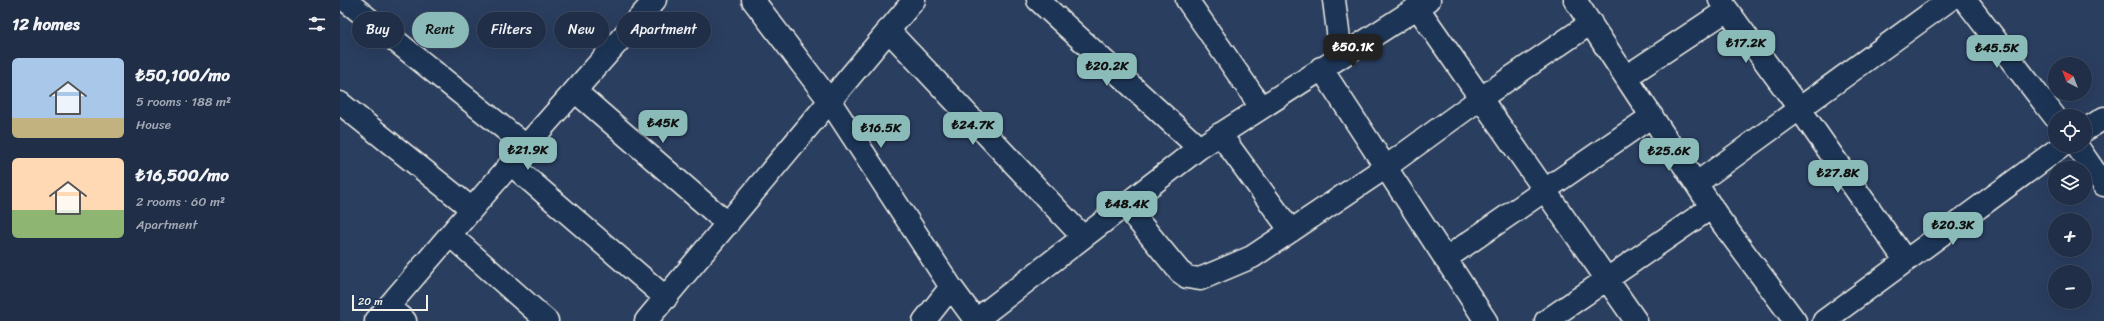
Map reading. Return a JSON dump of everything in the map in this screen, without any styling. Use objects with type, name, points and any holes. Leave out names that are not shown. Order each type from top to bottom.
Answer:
[{"type":"street","points":[[345,0],[526,146]]},
{"type":"street","points":[[405,321],[382,314],[472,209],[512,165],[526,146],[655,0]]},
{"type":"street","points":[[753,0],[829,100],[951,287],[976,320],[1199,148],[1423,3],[1481,98],[1636,321]]},
{"type":"street","points":[[512,165],[658,313],[829,100],[914,0]]},
{"type":"street","points":[[1038,0],[1199,148]]},
{"type":"street","points":[[1187,0],[1261,107]]},
{"type":"street","points":[[1334,0],[1341,55]]},
{"type":"street","points":[[1575,0],[1712,207],[1795,321]]},
{"type":"street","points":[[1697,183],[1949,0]]},
{"type":"street","points":[[1965,0],[2049,109]]},
{"type":"street","points":[[1626,77],[1723,5],[1799,108],[1905,260]]},
{"type":"street","points":[[1125,205],[1180,272],[1193,279],[1200,279],[1252,257],[1386,167],[1481,98],[1590,23]]},
{"type":"street","points":[[888,30],[1083,237]]},
{"type":"street","points":[[1321,68],[1486,321]]},
{"type":"street","points":[[575,91],[728,224]]},
{"type":"street","points":[[340,103],[472,209]]},
{"type":"street","points":[[1445,259],[1652,116]]},
{"type":"street","points":[[2092,126],[2104,118]]},
{"type":"street","points":[[1220,134],[1290,231]]},
{"type":"street","points":[[1824,321],[2052,153]]},
{"type":"street","points":[[2082,153],[2104,185]]},
{"type":"street","points":[[1546,321],[1712,207]]},
{"type":"street","points":[[450,235],[547,321]]},
{"type":"street","points":[[924,321],[951,287]]}]
